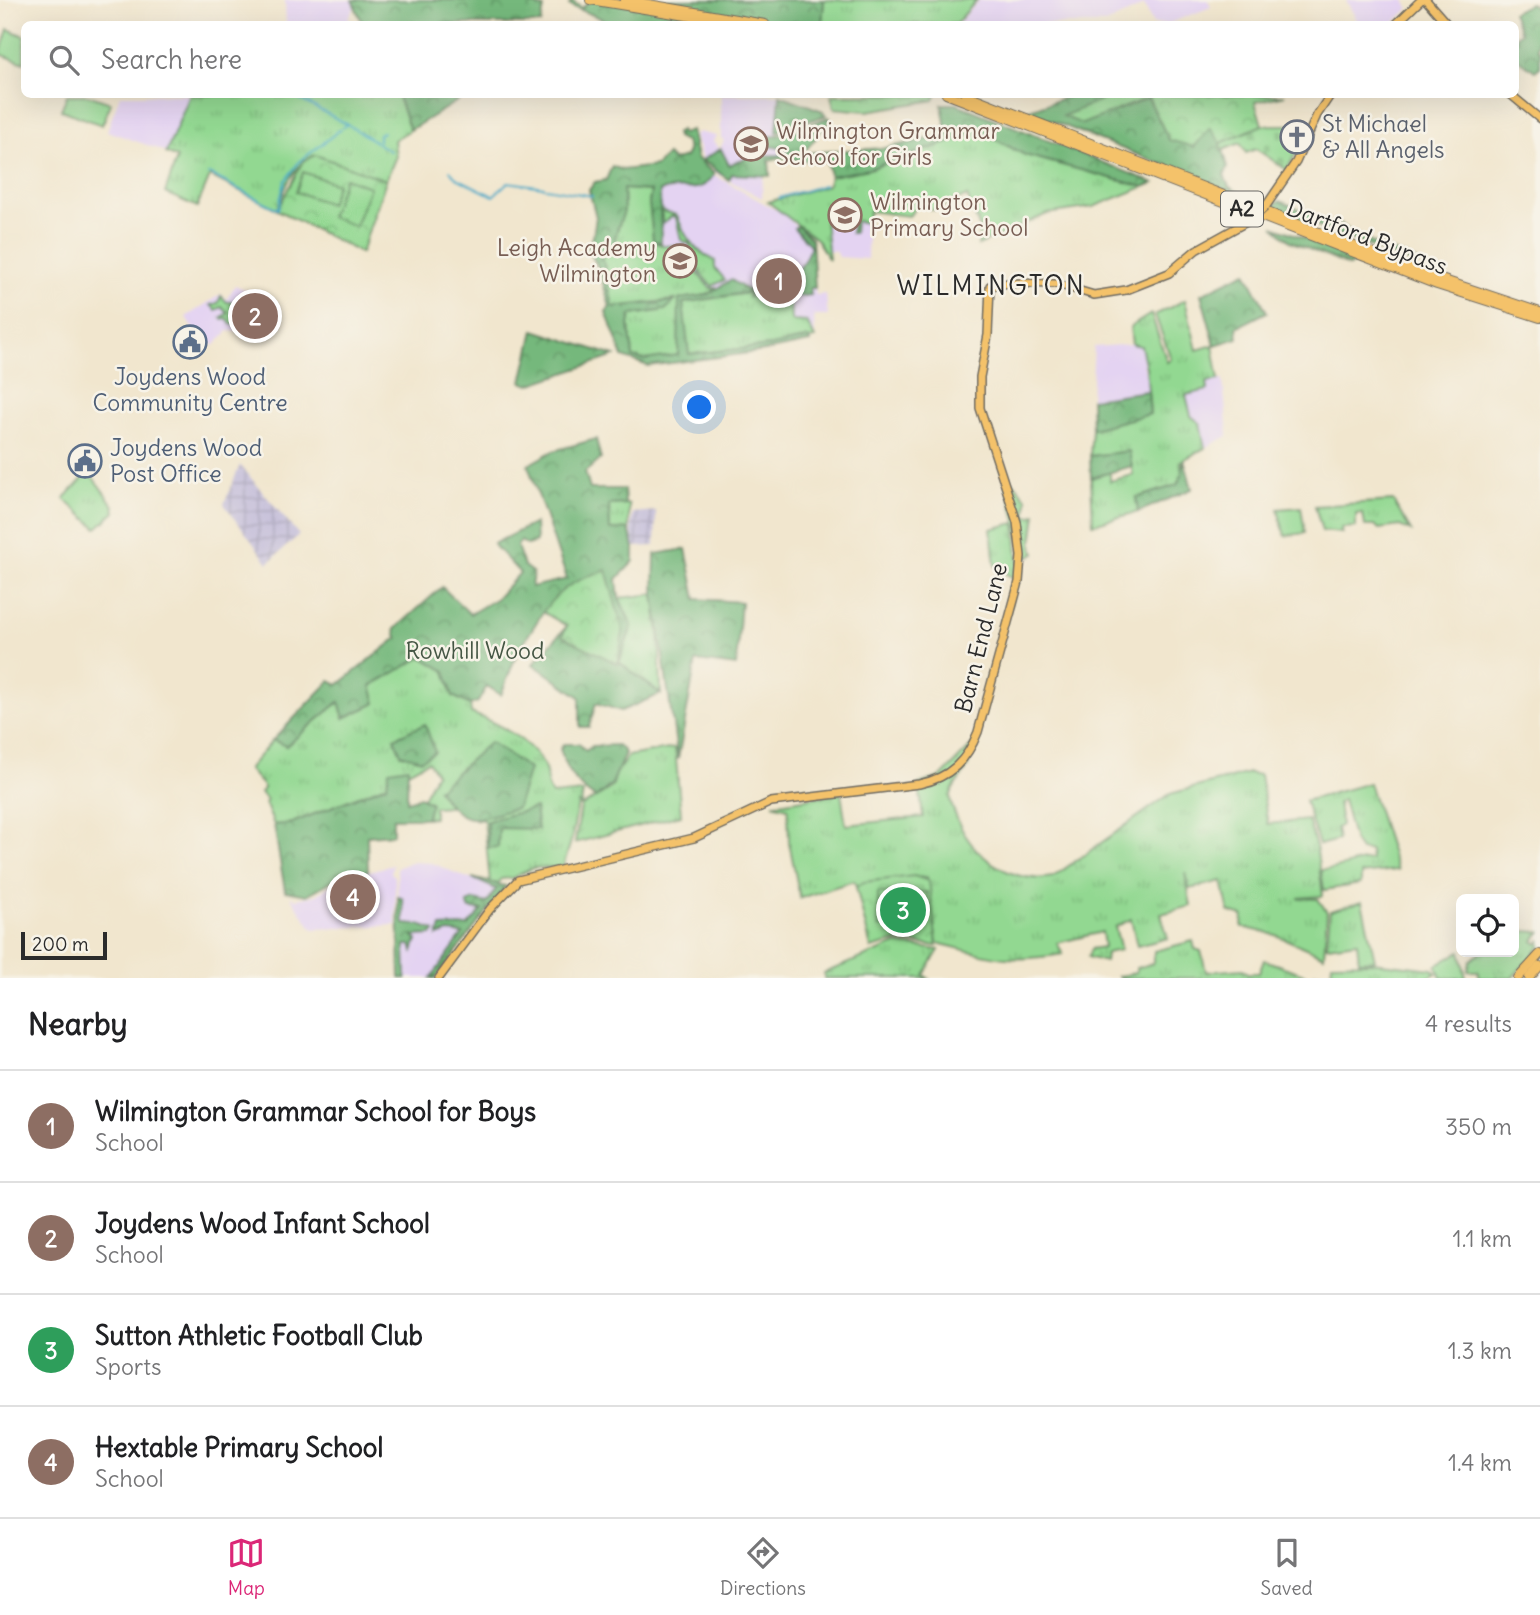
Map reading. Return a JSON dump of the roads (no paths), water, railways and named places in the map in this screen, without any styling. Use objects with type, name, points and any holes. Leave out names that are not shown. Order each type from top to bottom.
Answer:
[{"type":"highway","points":[[590,0],[717,21]]},
{"type":"highway","points":[[625,0],[748,21]]},
{"type":"highway","name":"Dartford Bypass","points":[[956,98],[1437,285],[1540,318]]},
{"type":"highway","name":"Dartford Bypass","points":[[975,98],[1429,275],[1540,312]]},
{"type":"highway","points":[[1518,978],[1540,954]]},
{"type":"highway","points":[[1529,978],[1540,966]]},
{"type":"main road","points":[[1399,21],[1423,0],[1444,21]]},
{"type":"main road","name":"Barn End Lane","points":[[439,978],[490,909],[518,880],[694,838],[771,802],[919,784],[941,777],[963,761],[978,732],[1020,568],[1017,522],[980,408],[980,377],[989,325],[988,290],[994,283],[1018,282],[1057,284],[1094,295],[1126,290],[1169,273],[1196,250],[1252,219],[1266,206],[1301,153],[1319,110],[1328,98]]},
{"type":"main road","points":[[1515,98],[1540,119]]},
{"type":"waterway","points":[[297,98],[347,124]]},
{"type":"waterway","points":[[261,201],[278,209],[285,181],[299,162],[347,124],[390,151]]},
{"type":"waterway","points":[[379,141],[379,134],[383,132]]},
{"type":"waterway","points":[[450,170],[455,177],[493,196],[508,182],[544,187]]},
{"type":"waterway","points":[[211,175],[259,200]]},
{"type":"waterway","points":[[804,191],[824,185]]},
{"type":"waterway","points":[[546,188],[592,196]]},
{"type":"waterway","points":[[779,198],[802,191]]},
{"type":"place","name":"St Michael & All Angels","points":[[1297,137]]},
{"type":"place","name":"Wilmington Grammar School for Girls","points":[[751,144]]},
{"type":"place","name":"Wilmington Primary School","points":[[845,215]]},
{"type":"place","name":"Leigh Academy Wilmington","points":[[680,261]]},
{"type":"place","name":"Wilmington Grammar School for Boys","points":[[779,281]]},
{"type":"place","name":"Joydens Wood Infant School","points":[[255,316]]},
{"type":"place","name":"Joydens Wood Community Centre","points":[[190,342]]},
{"type":"place","name":"Joydens Wood Post Office","points":[[85,461]]},
{"type":"place","name":"Hextable Primary School","points":[[353,897]]},
{"type":"place","name":"Sutton Athletic Football Club","points":[[903,910]]},
{"type":"district","name":"WILMINGTON","points":[[991,286]]},
{"type":"park label","name":"Rowhill Wood","points":[[475,651]]}]
